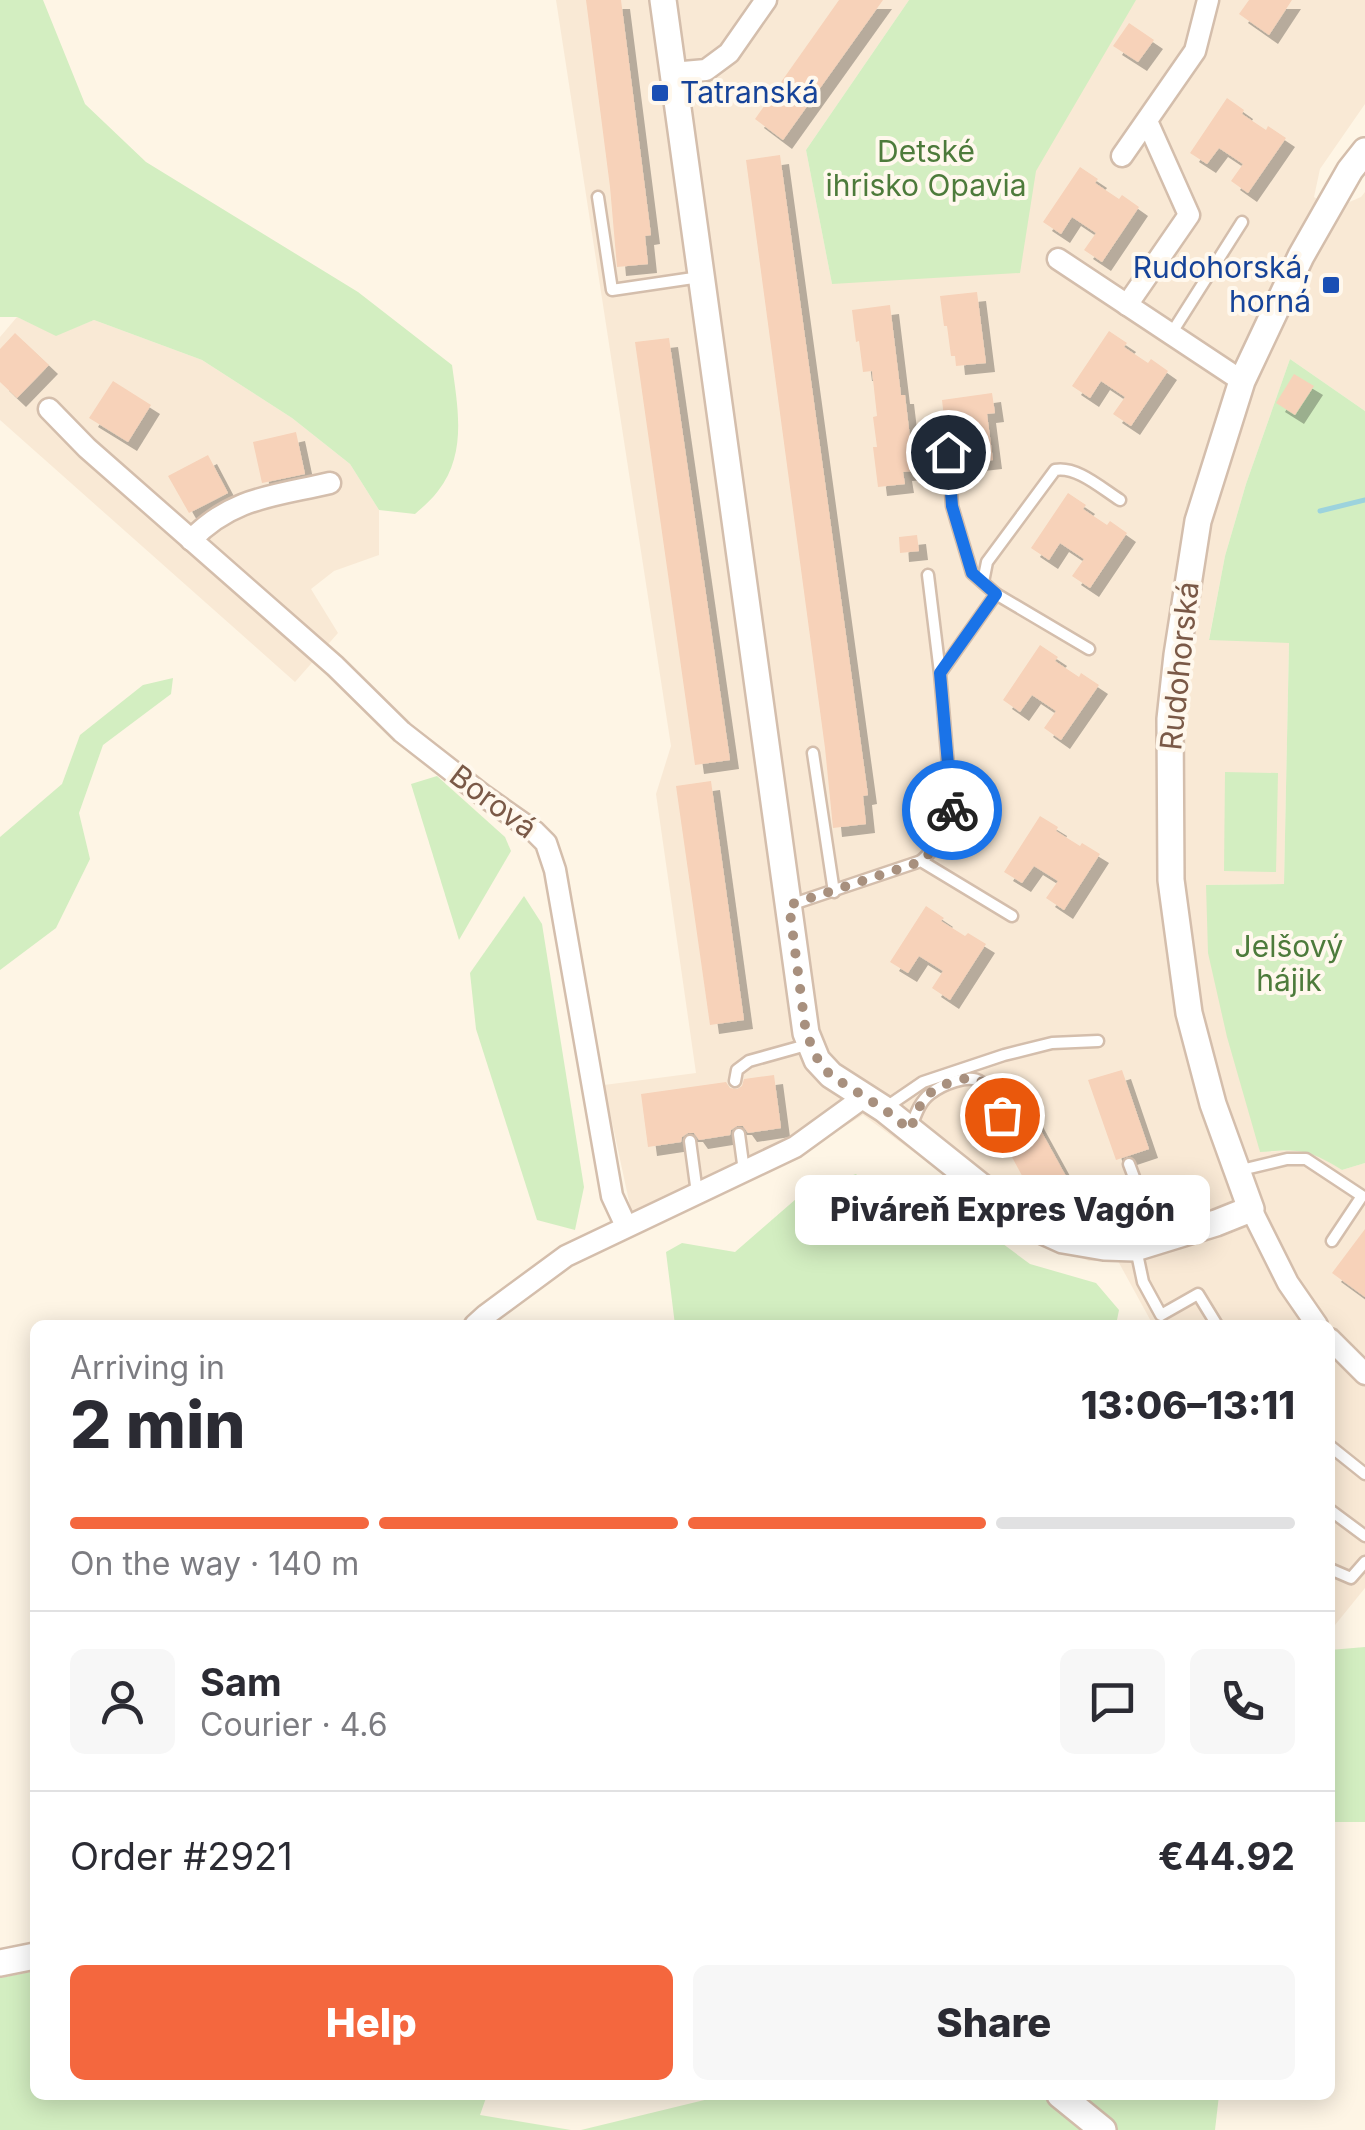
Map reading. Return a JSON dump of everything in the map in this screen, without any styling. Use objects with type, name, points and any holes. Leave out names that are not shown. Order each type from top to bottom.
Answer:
[{"type":"street","points":[[662,0],[810,1044],[830,1075],[874,1103],[1008,1208],[1063,1240],[1135,1248],[1216,1224],[1251,1209],[1288,1283],[1314,1320]]},
{"type":"street","points":[[672,73],[706,70],[729,54],[766,0]]},
{"type":"street","points":[[1122,156],[1196,51],[1208,0]]},
{"type":"street","points":[[1128,305],[1189,215],[1147,120]]},
{"type":"street","name":"Rudohorská","points":[[1251,1209],[1213,1104],[1190,1013],[1171,880],[1170,719],[1179,629],[1198,521],[1242,381],[1301,256],[1365,150]]},
{"type":"street","points":[[1058,259],[1242,381]]},
{"type":"street","name":"Borová","points":[[49,408],[87,448],[335,666],[402,732],[546,843],[555,870],[612,1196],[626,1226]]},
{"type":"street","points":[[192,540],[208,522],[232,508],[330,483]]},
{"type":"street","points":[[480,1320],[566,1256],[795,1147],[874,1103]]},
{"type":"street","points":[[1335,1344],[1365,1374]]},
{"type":"street","points":[[0,1964],[30,1957]]},
{"type":"street","points":[[1066,2100],[1104,2130]]},
{"type":"lane","points":[[598,198],[612,290],[701,277]]},
{"type":"lane","points":[[1171,334],[1242,222]]},
{"type":"lane","points":[[948,452],[952,506],[972,573],[996,594],[1089,649]]},
{"type":"lane","points":[[982,582],[987,562],[1055,470],[1066,468],[1075,472],[1120,500]]},
{"type":"lane","points":[[789,905],[920,862],[944,840],[954,822],[928,574]]},
{"type":"lane","points":[[940,673],[996,594]]},
{"type":"lane","points":[[813,753],[834,892]]},
{"type":"lane","points":[[954,822],[972,816],[989,788]]},
{"type":"lane","points":[[920,862],[1012,916]]},
{"type":"lane","points":[[874,1103],[1004,1055],[1052,1043],[1098,1041]]},
{"type":"lane","points":[[736,1081],[738,1070],[749,1061],[810,1044]]},
{"type":"lane","points":[[910,1130],[920,1105],[930,1093],[966,1077],[985,1084],[1002,1115]]},
{"type":"lane","points":[[739,1134],[744,1171]]},
{"type":"lane","points":[[690,1141],[697,1192]]},
{"type":"lane","points":[[1236,1171],[1286,1158],[1306,1159],[1363,1194],[1332,1242]]},
{"type":"lane","points":[[1130,1164],[1146,1208],[1163,1239]]},
{"type":"lane","points":[[1135,1248],[1143,1282],[1164,1320],[1198,1294],[1214,1320]]},
{"type":"lane","points":[[1335,1450],[1365,1474]]},
{"type":"lane","points":[[1335,1514],[1365,1536]]},
{"type":"lane","points":[[1335,1571],[1351,1578],[1365,1562]]},
{"type":"shaded area","points":[[556,0],[909,0],[806,150],[832,284],[1024,179],[1134,0],[1365,0],[1365,104],[1320,169],[1314,197],[1333,209],[1365,192],[1365,411],[1290,359],[1225,556],[1209,639],[1289,642],[1284,884],[1206,885],[1260,1152],[1296,1150],[1316,1154],[1342,1170],[1365,1163],[1365,1588],[1335,1625],[1335,1320],[1150,1320],[1118,1261],[1089,1261],[1030,1237],[863,1115],[782,1165],[635,1229],[604,1085],[696,1073],[656,794],[671,746]]},
{"type":"shaded area","points":[[17,317],[56,335],[94,320],[202,360],[292,418],[350,464],[379,510],[379,555],[334,571],[311,589],[338,633],[295,682],[0,420],[0,337]]},
{"type":"green space","points":[[0,0],[43,0],[85,104],[146,162],[358,292],[452,365],[457,446],[447,477],[415,514],[379,510],[350,464],[292,418],[202,360],[94,320],[56,336],[17,317],[0,317]]},
{"type":"green space","name":"Detské ihrisko Opavia","points":[[909,0],[1136,0],[1036,171],[1020,273],[832,284],[806,150]]},
{"type":"green space","name":"Jelšový hájik","points":[[1290,359],[1365,411],[1365,1163],[1342,1170],[1303,1152],[1260,1152],[1208,953],[1206,885],[1284,884],[1289,643],[1209,640],[1225,556]]},
{"type":"green space","points":[[173,678],[171,694],[103,745],[79,813],[90,859],[56,928],[0,970],[0,837],[62,784],[80,735],[143,685]]},
{"type":"green space","points":[[1225,772],[1278,773],[1276,872],[1224,871]]},
{"type":"green space","points":[[437,776],[505,837],[511,851],[459,940],[411,784]]},
{"type":"green space","points":[[524,896],[542,924],[584,1187],[575,1230],[537,1220],[476,1029],[470,973]]},
{"type":"green space","points":[[856,1174],[884,1206],[957,1210],[1030,1264],[1096,1283],[1119,1310],[1117,1320],[674,1320],[666,1252],[682,1243],[735,1252],[804,1192]]},
{"type":"green space","points":[[1365,1647],[1365,1822],[1335,1822],[1335,1650]]},
{"type":"green space","points":[[30,1972],[30,2100],[485,2100],[480,2115],[571,2130],[0,2130],[0,1978]]},
{"type":"green space","points":[[704,2100],[1218,2100],[1215,2130],[581,2130]]},
{"type":"building","points":[[586,0],[621,0],[651,235],[645,236],[648,264],[617,267]]},
{"type":"building","points":[[839,0],[883,0],[783,140],[755,119]]},
{"type":"building","points":[[1249,0],[1292,0],[1269,35],[1239,14]]},
{"type":"building","points":[[1129,23],[1154,40],[1138,62],[1113,46]]},
{"type":"building","points":[[1227,98],[1244,110],[1242,114],[1286,138],[1248,193],[1231,181],[1243,164],[1219,148],[1207,164],[1190,153]]},
{"type":"building","points":[[780,155],[868,795],[863,796],[866,824],[833,828],[746,160]]},
{"type":"building","points":[[1080,167],[1098,179],[1095,183],[1139,207],[1102,262],[1084,250],[1096,233],[1072,217],[1061,234],[1043,222]]},
{"type":"building","points":[[977,292],[986,363],[956,366],[940,296]]},
{"type":"building","points":[[890,305],[914,471],[903,472],[905,484],[878,487],[872,371],[863,372],[852,310]]},
{"type":"building","points":[[1109,331],[1127,343],[1124,347],[1168,371],[1131,426],[1113,414],[1125,397],[1101,381],[1090,398],[1072,386]]},
{"type":"building","points":[[15,333],[49,365],[17,398],[0,382],[0,349]]},
{"type":"building","points":[[669,338],[730,760],[695,765],[635,342]]},
{"type":"building","points":[[1294,374],[1314,386],[1295,415],[1276,403]]},
{"type":"building","points":[[113,381],[151,405],[128,442],[89,418]]},
{"type":"building","points":[[992,393],[995,413],[987,414],[993,460],[958,464],[950,417],[944,418],[942,400]]},
{"type":"building","points":[[296,432],[305,474],[262,483],[253,442]]},
{"type":"building","points":[[208,455],[228,493],[189,513],[168,476]]},
{"type":"building","points":[[1068,493],[1086,505],[1083,509],[1127,533],[1090,588],[1072,576],[1084,559],[1060,543],[1049,560],[1031,548]]},
{"type":"building","points":[[917,535],[919,551],[900,553],[899,537]]},
{"type":"building","points":[[1040,645],[1058,657],[1055,661],[1099,685],[1061,740],[1044,728],[1056,711],[1032,695],[1020,712],[1003,700]]},
{"type":"building","points":[[711,781],[744,1020],[710,1025],[676,786]]},
{"type":"building","points":[[1040,816],[1058,827],[1056,831],[1100,854],[1064,910],[1046,898],[1058,881],[1034,866],[1022,883],[1004,872]]},
{"type":"building","points":[[926,906],[944,918],[941,921],[986,944],[950,1000],[932,988],[943,971],[919,956],[908,973],[890,962]]},
{"type":"building","points":[[1122,1070],[1149,1149],[1116,1160],[1088,1080]]},
{"type":"building","points":[[774,1075],[781,1128],[748,1133],[743,1126],[737,1126],[730,1135],[699,1140],[694,1133],[688,1133],[681,1142],[648,1147],[641,1094],[726,1082],[737,1089],[744,1079]]},
{"type":"building","points":[[1034,1118],[1067,1178],[1033,1196],[1000,1135]]},
{"type":"building","points":[[1365,1229],[1365,1297],[1332,1273]]},
{"type":"waterway","points":[[1320,511],[1365,500]]},
{"type":"way so far","points":[[952,810],[954,822],[944,840],[920,862],[789,905],[806,1033],[830,1075],[910,1130],[920,1105],[930,1093],[966,1077],[985,1084],[1002,1115]]},
{"type":"place","name":"Tatranská","points":[[660,93]]},
{"type":"place","name":"Rudohorská, horná","points":[[1331,285]]},
{"type":"place","name":"Piváreň Expres Vagón","points":[[1002,1115]]},
{"type":"route","points":[[948,452],[952,506],[972,573],[996,594],[940,673],[952,810]]}]
